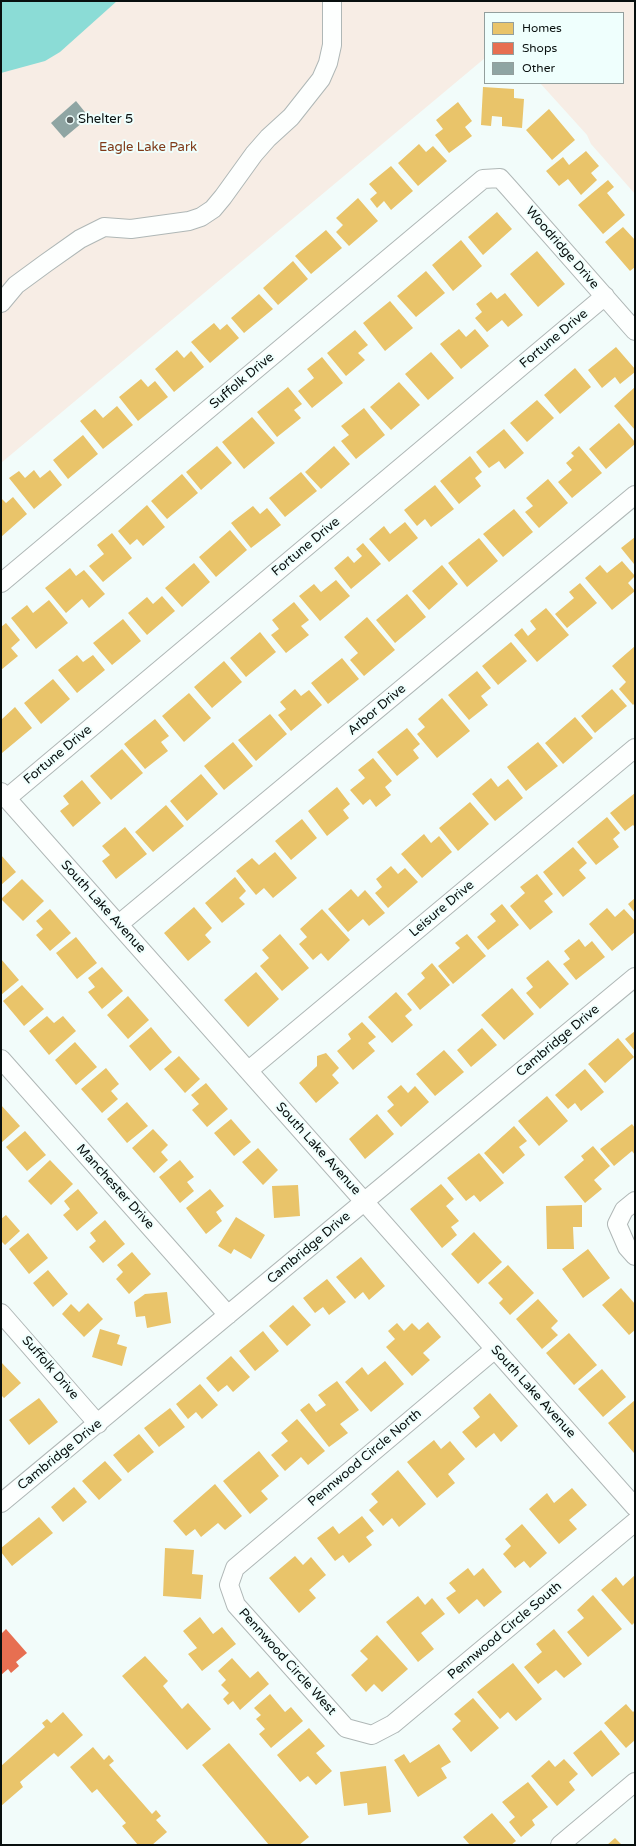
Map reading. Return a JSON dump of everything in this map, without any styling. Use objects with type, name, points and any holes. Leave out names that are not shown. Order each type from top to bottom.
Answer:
[{"type":"street","points":[[1,303],[16,285],[80,239],[104,227],[131,229],[189,221],[201,217],[212,209],[223,197],[254,154],[268,138],[292,117],[321,79],[328,63],[332,45],[332,1]]},
{"type":"street","name":"Woodridge Drive","points":[[483,179],[500,178],[635,331]]},
{"type":"street","name":"Suffolk Drive","points":[[1,583],[483,179]]},
{"type":"street","name":"Fortune Drive","points":[[4,795],[605,296]]},
{"type":"street","name":"Arbor Drive","points":[[119,924],[635,495]]},
{"type":"street","name":"Leisure Drive","points":[[249,1070],[635,748]]},
{"type":"street","name":"South Lake Avenue","points":[[4,795],[635,1507]]},
{"type":"street","name":"Cambridge Drive","points":[[1,1503],[635,977]]},
{"type":"street","name":"Manchester Drive","points":[[1,1059],[228,1315]]},
{"type":"street","points":[[635,1201],[624,1210],[617,1224],[627,1248],[635,1256]]},
{"type":"street","name":"Suffolk Drive","points":[[1,1313],[98,1424]]},
{"type":"street","name":"Pennwood Circle North","points":[[236,1568],[495,1349]]},
{"type":"street","name":"Pennwood Circle South","points":[[372,1735],[393,1724],[635,1522]]},
{"type":"street","name":"Pennwood Circle West","points":[[236,1568],[229,1585],[236,1605],[346,1728],[372,1735]]},
{"type":"street","points":[[560,1845],[635,1782]]},
{"type":"green space","name":"Eagle Lake Park","points":[[1,1],[635,1],[635,194],[591,144],[587,135],[541,84],[624,84],[624,12],[484,12],[484,59],[1,463]]},
{"type":"water","points":[[1,1],[117,1],[60,52],[45,61],[1,73]]},
{"type":"building: Homes","points":[[483,87],[514,89],[514,98],[524,99],[522,128],[502,126],[502,117],[492,116],[491,126],[481,125]]},
{"type":"building: Homes","points":[[458,102],[472,121],[465,127],[472,136],[449,153],[435,135],[443,129],[436,120]]},
{"type":"building: Homes","points":[[549,109],[575,140],[552,160],[526,130]]},
{"type":"building: Homes","points":[[419,144],[426,152],[433,146],[447,161],[418,186],[398,163]]},
{"type":"building: Homes","points":[[586,151],[599,166],[591,173],[597,180],[581,195],[568,179],[559,186],[546,171],[563,157],[569,165]]},
{"type":"building: Homes","points":[[391,166],[413,191],[391,210],[384,201],[377,208],[370,199],[377,193],[369,184]]},
{"type":"building: Homes","points":[[608,180],[614,187],[607,193],[625,215],[603,234],[578,205]]},
{"type":"building: Homes","points":[[358,198],[378,221],[349,246],[336,232],[343,225],[336,218]]},
{"type":"building: Homes","points":[[497,212],[512,229],[483,255],[468,237]]},
{"type":"building: Homes","points":[[623,227],[635,240],[635,267],[630,271],[605,242]]},
{"type":"building: Homes","points":[[326,230],[342,248],[311,274],[295,256]]},
{"type":"building: Homes","points":[[461,240],[482,266],[453,291],[432,265]]},
{"type":"building: Homes","points":[[537,251],[565,284],[538,307],[510,274]]},
{"type":"building: Homes","points":[[293,261],[308,279],[278,305],[263,288]]},
{"type":"building: Homes","points":[[426,271],[445,293],[416,317],[397,296]]},
{"type":"building: Homes","points":[[491,292],[497,299],[505,293],[523,315],[508,327],[502,320],[487,332],[475,318],[482,312],[476,304]]},
{"type":"building: Homes","points":[[259,294],[273,309],[244,333],[231,318]]},
{"type":"building: Homes","points":[[390,301],[413,328],[385,351],[363,323]]},
{"type":"building: Homes","points":[[214,323],[220,330],[227,324],[239,338],[210,363],[191,342]]},
{"type":"building: Homes","points":[[459,329],[466,337],[475,329],[489,346],[461,369],[440,344]]},
{"type":"building: Homes","points":[[355,330],[368,345],[358,353],[365,360],[346,376],[327,353]]},
{"type":"building: Homes","points":[[616,347],[635,369],[635,372],[620,384],[615,377],[602,388],[588,370]]},
{"type":"building: Homes","points":[[177,350],[184,358],[191,351],[204,367],[174,392],[155,369]]},
{"type":"building: Homes","points":[[431,352],[454,378],[428,400],[405,374]]},
{"type":"building: Homes","points":[[322,357],[343,383],[312,408],[298,391],[314,378],[307,369]]},
{"type":"building: Homes","points":[[575,368],[591,387],[560,414],[544,395]]},
{"type":"building: Homes","points":[[141,379],[148,387],[155,381],[168,397],[138,421],[119,397]]},
{"type":"building: Homes","points":[[399,382],[420,405],[391,430],[370,407]]},
{"type":"building: Homes","points":[[288,387],[302,404],[294,410],[301,418],[277,437],[257,412]]},
{"type":"building: Homes","points":[[635,387],[635,430],[614,406]]},
{"type":"building: Homes","points":[[537,400],[554,418],[527,442],[510,423]]},
{"type":"building: Homes","points":[[117,406],[133,425],[103,449],[80,421],[95,409],[103,418]]},
{"type":"building: Homes","points":[[364,408],[385,435],[356,459],[341,441],[349,435],[341,426]]},
{"type":"building: Homes","points":[[252,417],[275,443],[244,469],[222,442]]},
{"type":"building: Homes","points":[[619,423],[635,442],[635,444],[606,469],[589,449]]},
{"type":"building: Homes","points":[[504,429],[524,453],[505,469],[499,461],[489,468],[476,452]]},
{"type":"building: Homes","points":[[83,435],[98,454],[68,479],[53,460]]},
{"type":"building: Homes","points":[[217,446],[232,463],[201,490],[186,472]]},
{"type":"building: Homes","points":[[334,446],[350,464],[321,489],[305,472]]},
{"type":"building: Homes","points":[[579,446],[602,473],[572,498],[558,482],[572,470],[566,463],[574,456],[571,453]]},
{"type":"building: Homes","points":[[470,456],[482,472],[475,478],[481,486],[459,504],[440,481]]},
{"type":"building: Homes","points":[[34,470],[40,478],[50,470],[62,485],[34,509],[9,478],[19,471],[25,478]]},
{"type":"building: Homes","points":[[301,472],[317,491],[285,517],[269,498]]},
{"type":"building: Homes","points":[[182,474],[198,493],[167,519],[151,501]]},
{"type":"building: Homes","points":[[548,479],[568,503],[539,528],[525,512],[533,506],[526,498]]},
{"type":"building: Homes","points":[[435,485],[454,509],[431,527],[425,519],[417,526],[404,510]]},
{"type":"building: Homes","points":[[13,497],[27,514],[1,537],[1,498],[6,503]]},
{"type":"building: Homes","points":[[147,505],[165,527],[143,546],[137,539],[130,545],[118,531]]},
{"type":"building: Homes","points":[[253,506],[260,514],[267,508],[281,525],[251,548],[231,523]]},
{"type":"building: Homes","points":[[514,509],[533,532],[503,557],[483,534]]},
{"type":"building: Homes","points":[[405,522],[418,538],[389,562],[369,539],[384,526],[390,534]]},
{"type":"building: Homes","points":[[230,530],[247,550],[216,577],[199,557]]},
{"type":"building: Homes","points":[[112,533],[132,558],[103,582],[89,566],[104,554],[97,545]]},
{"type":"building: Homes","points":[[635,537],[635,563],[634,564],[621,548]]},
{"type":"building: Homes","points":[[479,538],[498,561],[467,587],[448,563]]},
{"type":"building: Homes","points":[[363,543],[381,564],[351,589],[334,568],[348,556],[354,563],[362,556],[356,549]]},
{"type":"building: Homes","points":[[622,561],[635,576],[628,583],[635,591],[612,610],[585,578],[600,565],[607,573]]},
{"type":"building: Homes","points":[[194,563],[210,582],[182,607],[165,588]]},
{"type":"building: Homes","points":[[442,565],[458,584],[429,610],[412,591]]},
{"type":"building: Homes","points":[[70,568],[76,576],[84,570],[105,594],[89,608],[82,599],[66,613],[45,588]]},
{"type":"building: Homes","points":[[336,580],[350,596],[320,621],[299,596],[314,584],[321,592]]},
{"type":"building: Homes","points":[[580,583],[597,603],[567,628],[555,614],[574,598],[569,592]]},
{"type":"building: Homes","points":[[407,594],[426,617],[395,643],[376,620]]},
{"type":"building: Homes","points":[[162,596],[175,611],[147,635],[128,613],[147,597],[153,604]]},
{"type":"building: Homes","points":[[49,600],[68,623],[36,649],[11,618],[27,605],[33,613]]},
{"type":"building: Homes","points":[[294,602],[309,620],[301,626],[309,635],[286,653],[271,635],[279,629],[272,620]]},
{"type":"building: Homes","points":[[546,608],[569,635],[537,662],[514,635],[522,628],[528,636],[536,629],[530,621]]},
{"type":"building: Homes","points":[[367,617],[395,650],[364,676],[350,660],[358,653],[344,637]]},
{"type":"building: Homes","points":[[123,619],[141,641],[112,665],[93,643]]},
{"type":"building: Homes","points":[[6,623],[20,640],[11,648],[18,656],[1,670],[1,627]]},
{"type":"building: Homes","points":[[260,632],[276,652],[246,677],[230,658]]},
{"type":"building: Homes","points":[[511,642],[527,661],[498,685],[482,666]]},
{"type":"building: Homes","points":[[635,646],[635,703],[633,705],[619,689],[626,682],[612,666]]},
{"type":"building: Homes","points":[[77,655],[83,662],[93,655],[105,670],[77,693],[58,670]]},
{"type":"building: Homes","points":[[342,658],[359,679],[328,704],[311,683]]},
{"type":"building: Homes","points":[[224,661],[242,682],[212,708],[194,687]]},
{"type":"building: Homes","points":[[477,671],[491,688],[481,696],[488,705],[469,720],[448,695]]},
{"type":"building: Homes","points":[[53,679],[70,699],[41,724],[24,703]]},
{"type":"building: Homes","points":[[295,689],[301,696],[309,690],[322,705],[291,731],[278,715],[286,709],[280,702]]},
{"type":"building: Homes","points":[[612,689],[627,706],[595,733],[581,716]]},
{"type":"building: Homes","points":[[189,693],[211,718],[184,742],[162,716]]},
{"type":"building: Homes","points":[[442,698],[470,731],[437,758],[417,734],[425,727],[418,719]]},
{"type":"building: Homes","points":[[15,707],[32,728],[2,753],[1,720]]},
{"type":"building: Homes","points":[[270,714],[287,734],[256,761],[238,740]]},
{"type":"building: Homes","points":[[575,717],[593,738],[563,764],[545,743]]},
{"type":"building: Homes","points":[[155,719],[169,736],[161,742],[168,751],[145,769],[124,744]]},
{"type":"building: Homes","points":[[407,728],[420,744],[413,750],[419,758],[397,776],[377,752]]},
{"type":"building: Homes","points":[[233,742],[253,766],[224,790],[204,766]]},
{"type":"building: Homes","points":[[538,742],[558,766],[526,791],[507,767]]},
{"type":"building: Homes","points":[[122,749],[143,773],[111,800],[90,776]]},
{"type":"building: Homes","points":[[373,758],[392,781],[385,787],[391,795],[376,807],[370,799],[363,805],[350,790],[365,778],[358,770]]},
{"type":"building: Homes","points":[[201,774],[218,794],[187,821],[170,801]]},
{"type":"building: Homes","points":[[491,778],[498,787],[508,779],[523,798],[495,821],[472,794]]},
{"type":"building: Homes","points":[[82,780],[101,803],[73,827],[60,811],[69,804],[63,796]]},
{"type":"building: Homes","points":[[337,787],[350,804],[343,810],[349,818],[327,836],[308,811]]},
{"type":"building: Homes","points":[[635,793],[635,827],[633,825],[625,831],[610,813]]},
{"type":"building: Homes","points":[[470,802],[489,824],[458,851],[439,828]]},
{"type":"building: Homes","points":[[166,805],[184,826],[153,852],[135,832]]},
{"type":"building: Homes","points":[[607,817],[620,833],[613,839],[619,847],[596,865],[577,842]]},
{"type":"building: Homes","points":[[302,819],[317,838],[291,860],[275,841]]},
{"type":"building: Homes","points":[[125,827],[147,854],[116,879],[102,861],[110,855],[102,846]]},
{"type":"building: Homes","points":[[424,834],[431,843],[439,836],[452,852],[422,878],[401,854]]},
{"type":"building: Homes","points":[[573,847],[587,863],[579,870],[586,878],[563,897],[543,872]]},
{"type":"building: Homes","points":[[275,852],[297,878],[273,898],[264,888],[256,895],[236,871],[252,858],[259,865]]},
{"type":"building: Homes","points":[[1,855],[16,872],[1,885]]},
{"type":"building: Homes","points":[[391,866],[398,874],[405,868],[418,882],[388,908],[375,893],[382,887],[376,879]]},
{"type":"building: Homes","points":[[537,874],[553,894],[544,901],[553,912],[530,930],[510,906],[525,893],[520,887]]},
{"type":"building: Homes","points":[[235,877],[246,891],[239,898],[245,904],[222,923],[205,903]]},
{"type":"building: Homes","points":[[22,879],[44,901],[23,921],[1,899]]},
{"type":"building: Homes","points":[[351,889],[358,897],[365,890],[385,913],[369,926],[363,919],[348,932],[328,909]]},
{"type":"building: Homes","points":[[635,898],[635,913],[628,904]]},
{"type":"building: Homes","points":[[502,904],[519,925],[488,950],[477,937],[496,921],[490,914]]},
{"type":"building: Homes","points":[[194,907],[212,928],[205,935],[211,942],[188,961],[164,933]]},
{"type":"building: Homes","points":[[607,908],[615,917],[624,909],[635,921],[635,932],[612,951],[589,924]]},
{"type":"building: Homes","points":[[50,909],[71,933],[50,951],[36,935],[43,929],[36,921]]},
{"type":"building: Homes","points":[[322,909],[350,940],[328,961],[321,953],[313,960],[299,944],[307,937],[300,929]]},
{"type":"building: Homes","points":[[280,934],[309,968],[282,991],[260,966],[269,958],[262,950]]},
{"type":"building: Homes","points":[[467,934],[486,956],[453,984],[438,966],[460,948],[455,943]]},
{"type":"building: Homes","points":[[76,937],[97,963],[77,979],[56,953]]},
{"type":"building: Homes","points":[[579,939],[585,947],[592,941],[605,957],[576,980],[563,964],[570,959],[564,951]]},
{"type":"building: Homes","points":[[1,959],[19,980],[1,995]]},
{"type":"building: Homes","points":[[548,960],[569,984],[540,1009],[526,993],[533,987],[526,978]]},
{"type":"building: Homes","points":[[432,963],[450,985],[420,1010],[407,994],[425,978],[421,973]]},
{"type":"building: Homes","points":[[102,967],[123,991],[102,1009],[88,992],[95,987],[88,978]]},
{"type":"building: Homes","points":[[256,972],[279,999],[248,1027],[224,1000]]},
{"type":"building: Homes","points":[[22,985],[44,1009],[24,1026],[3,1001]]},
{"type":"building: Homes","points":[[512,988],[534,1014],[504,1040],[481,1015]]},
{"type":"building: Homes","points":[[396,992],[412,1010],[405,1016],[413,1025],[392,1043],[368,1017]]},
{"type":"building: Homes","points":[[128,996],[149,1020],[128,1039],[107,1015]]},
{"type":"building: Homes","points":[[47,1016],[54,1023],[63,1016],[76,1031],[49,1055],[29,1031]]},
{"type":"building: Homes","points":[[362,1022],[376,1037],[368,1043],[375,1051],[353,1070],[337,1051],[351,1039],[348,1034]]},
{"type":"building: Homes","points":[[151,1027],[172,1052],[150,1071],[129,1046]]},
{"type":"building: Homes","points":[[482,1028],[497,1045],[471,1067],[457,1050]]},
{"type":"building: Homes","points":[[635,1031],[635,1051],[625,1039]]},
{"type":"building: Homes","points":[[618,1038],[634,1057],[605,1083],[588,1064]]},
{"type":"building: Homes","points":[[75,1042],[97,1067],[76,1085],[55,1060]]},
{"type":"building: Homes","points":[[444,1050],[464,1072],[435,1096],[416,1074]]},
{"type":"building: Homes","points":[[326,1053],[339,1068],[332,1075],[339,1083],[316,1103],[299,1083],[317,1066],[317,1056]]},
{"type":"building: Homes","points":[[179,1056],[200,1079],[185,1093],[164,1069]]},
{"type":"building: Homes","points":[[106,1068],[119,1084],[111,1091],[118,1099],[102,1113],[81,1089]]},
{"type":"building: Homes","points":[[585,1069],[604,1092],[581,1111],[575,1103],[568,1109],[555,1095]]},
{"type":"building: Homes","points":[[206,1083],[228,1109],[207,1127],[192,1110],[199,1104],[191,1095]]},
{"type":"building: Homes","points":[[401,1085],[408,1093],[415,1086],[429,1102],[401,1127],[387,1111],[394,1105],[387,1097]]},
{"type":"building: Homes","points":[[547,1096],[568,1121],[539,1146],[518,1121]]},
{"type":"building: Homes","points":[[127,1102],[148,1126],[127,1143],[107,1119]]},
{"type":"building: Homes","points":[[1,1105],[20,1126],[1,1143]]},
{"type":"building: Homes","points":[[377,1114],[394,1134],[365,1159],[349,1139]]},
{"type":"building: Homes","points":[[231,1119],[251,1142],[234,1156],[214,1133]]},
{"type":"building: Homes","points":[[632,1124],[635,1128],[635,1155],[632,1151],[614,1166],[600,1149]]},
{"type":"building: Homes","points":[[514,1126],[527,1141],[519,1147],[525,1155],[503,1174],[484,1153]]},
{"type":"building: Homes","points":[[153,1129],[168,1145],[161,1152],[168,1160],[154,1173],[132,1148]]},
{"type":"building: Homes","points":[[25,1131],[46,1155],[27,1171],[6,1147]]},
{"type":"building: Homes","points":[[593,1146],[610,1166],[594,1180],[602,1189],[585,1203],[564,1177],[584,1160],[581,1156]]},
{"type":"building: Homes","points":[[258,1148],[278,1170],[263,1185],[242,1162]]},
{"type":"building: Homes","points":[[479,1153],[504,1183],[480,1202],[474,1195],[466,1201],[447,1178]]},
{"type":"building: Homes","points":[[50,1160],[73,1184],[51,1205],[28,1181]]},
{"type":"building: Homes","points":[[180,1160],[194,1177],[187,1182],[194,1191],[180,1203],[159,1177]]},
{"type":"building: Homes","points":[[441,1184],[454,1199],[446,1206],[459,1221],[451,1227],[457,1235],[442,1248],[410,1209]]},
{"type":"building: Homes","points":[[298,1185],[300,1216],[274,1218],[272,1186]]},
{"type":"building: Homes","points":[[78,1189],[98,1213],[77,1231],[63,1215],[70,1209],[64,1201]]},
{"type":"building: Homes","points":[[210,1189],[224,1206],[216,1212],[222,1221],[206,1234],[186,1208]]},
{"type":"building: Homes","points":[[582,1205],[582,1227],[573,1227],[574,1249],[547,1249],[546,1206]]},
{"type":"building: Homes","points":[[6,1215],[20,1231],[5,1245],[1,1241],[1,1219]]},
{"type":"building: Homes","points":[[236,1217],[265,1235],[251,1259],[234,1249],[231,1254],[218,1246]]},
{"type":"building: Homes","points":[[105,1220],[125,1244],[103,1263],[89,1247],[96,1241],[90,1233]]},
{"type":"building: Homes","points":[[474,1232],[502,1262],[478,1284],[451,1254]]},
{"type":"building: Homes","points":[[28,1233],[48,1258],[29,1274],[9,1249]]},
{"type":"building: Homes","points":[[588,1249],[610,1278],[583,1298],[562,1269]]},
{"type":"building: Homes","points":[[132,1252],[151,1274],[129,1294],[116,1279],[123,1272],[117,1265]]},
{"type":"building: Homes","points":[[361,1257],[385,1286],[369,1300],[363,1292],[355,1299],[336,1277]]},
{"type":"building: Homes","points":[[508,1265],[534,1293],[510,1315],[499,1303],[503,1299],[488,1283]]},
{"type":"building: Homes","points":[[48,1270],[68,1294],[53,1307],[33,1283]]},
{"type":"building: Homes","points":[[327,1279],[346,1302],[329,1315],[323,1307],[315,1313],[303,1298]]},
{"type":"building: Homes","points":[[621,1288],[635,1304],[635,1330],[629,1335],[602,1305]]},
{"type":"building: Homes","points":[[167,1292],[171,1323],[147,1328],[145,1316],[136,1317],[134,1302],[145,1294]]},
{"type":"building: Homes","points":[[538,1299],[558,1321],[551,1328],[558,1335],[542,1349],[516,1319]]},
{"type":"building: Homes","points":[[88,1303],[103,1319],[84,1337],[62,1314],[71,1304],[79,1312]]},
{"type":"building: Homes","points":[[293,1305],[311,1325],[287,1346],[269,1326]]},
{"type":"building: Homes","points":[[428,1322],[441,1337],[423,1353],[430,1360],[412,1376],[386,1347],[395,1339],[388,1331],[397,1323],[404,1331],[412,1323],[419,1330]]},
{"type":"building: Homes","points":[[100,1329],[120,1335],[117,1344],[127,1347],[122,1366],[92,1357]]},
{"type":"building: Homes","points":[[263,1331],[279,1351],[255,1371],[239,1351]]},
{"type":"building: Homes","points":[[569,1333],[597,1365],[574,1385],[546,1353]]},
{"type":"building: Homes","points":[[231,1356],[250,1377],[233,1392],[227,1385],[218,1392],[206,1378]]},
{"type":"building: Homes","points":[[385,1361],[404,1384],[371,1412],[345,1382],[362,1367],[368,1375]]},
{"type":"building: Homes","points":[[1,1362],[21,1383],[4,1398],[1,1395]]},
{"type":"building: Homes","points":[[602,1369],[626,1397],[603,1417],[578,1389]]},
{"type":"building: Homes","points":[[337,1381],[359,1410],[340,1424],[348,1433],[329,1447],[300,1410],[309,1403],[316,1412],[326,1405],[318,1395]]},
{"type":"building: Homes","points":[[200,1384],[218,1405],[202,1419],[196,1412],[188,1419],[176,1404]]},
{"type":"building: Homes","points":[[490,1393],[518,1426],[501,1442],[494,1433],[476,1448],[462,1432],[480,1417],[473,1408]]},
{"type":"building: Homes","points":[[39,1398],[58,1422],[29,1445],[9,1420]]},
{"type":"building: Homes","points":[[635,1400],[635,1452],[634,1453],[608,1423]]},
{"type":"building: Homes","points":[[170,1408],[185,1427],[159,1447],[144,1428]]},
{"type":"building: Homes","points":[[297,1419],[325,1451],[308,1465],[301,1457],[285,1471],[271,1455],[288,1441],[281,1433]]},
{"type":"building: Homes","points":[[139,1434],[154,1452],[128,1473],[113,1455]]},
{"type":"building: Homes","points":[[434,1440],[441,1449],[450,1441],[465,1459],[448,1474],[455,1483],[437,1498],[407,1462]]},
{"type":"building: Homes","points":[[259,1451],[279,1476],[261,1491],[268,1499],[250,1514],[223,1481]]},
{"type":"building: Homes","points":[[105,1461],[122,1480],[99,1500],[82,1481]]},
{"type":"building: Homes","points":[[398,1470],[426,1504],[399,1527],[392,1518],[383,1526],[369,1510],[378,1502],[371,1494]]},
{"type":"building: Homes","points":[[215,1484],[242,1516],[225,1530],[218,1523],[201,1537],[195,1529],[186,1536],[173,1521]]},
{"type":"building: Homes","points":[[74,1487],[87,1502],[63,1522],[51,1507]]},
{"type":"building: Homes","points":[[572,1488],[587,1505],[569,1520],[577,1529],[559,1544],[529,1509],[547,1493],[554,1503]]},
{"type":"building: Homes","points":[[362,1516],[374,1531],[366,1537],[372,1545],[349,1563],[343,1555],[335,1561],[317,1538],[333,1526],[339,1534]]},
{"type":"building: Homes","points":[[39,1517],[53,1533],[12,1566],[1,1552],[1,1548]]},
{"type":"building: Homes","points":[[522,1524],[547,1553],[530,1568],[524,1561],[515,1568],[503,1554],[511,1546],[505,1539]]},
{"type":"building: Homes","points":[[165,1548],[194,1550],[192,1574],[203,1575],[201,1599],[163,1596]]},
{"type":"building: Homes","points":[[295,1556],[303,1565],[311,1557],[326,1575],[309,1590],[316,1598],[299,1613],[269,1578]]},
{"type":"building: Homes","points":[[468,1568],[474,1576],[483,1568],[502,1592],[484,1607],[477,1599],[459,1614],[446,1598],[456,1591],[449,1583]]},
{"type":"building: Homes","points":[[635,1575],[635,1622],[632,1625],[601,1590],[616,1577],[623,1586]]},
{"type":"building: Homes","points":[[593,1595],[622,1629],[588,1657],[567,1632],[584,1618],[577,1610]]},
{"type":"building: Homes","points":[[418,1596],[425,1605],[432,1598],[445,1614],[421,1633],[434,1649],[418,1662],[386,1622]]},
{"type":"building: Homes","points":[[200,1617],[213,1634],[222,1627],[236,1644],[202,1671],[188,1654],[197,1648],[183,1631]]},
{"type":"building: Homes","points":[[554,1629],[582,1664],[564,1678],[556,1670],[538,1684],[524,1667],[542,1652],[536,1644]]},
{"type":"building: Homes","points":[[377,1635],[408,1669],[382,1692],[374,1684],[366,1692],[351,1675],[368,1659],[360,1651]]},
{"type":"building: Homes","points":[[145,1656],[168,1681],[163,1686],[182,1709],[188,1703],[211,1729],[187,1750],[122,1676]]},
{"type":"building: Homes","points":[[232,1658],[250,1678],[258,1671],[269,1684],[240,1710],[233,1701],[228,1705],[223,1699],[229,1693],[221,1685],[226,1680],[218,1671]]},
{"type":"building: Homes","points":[[513,1663],[542,1699],[516,1721],[508,1712],[500,1719],[477,1692]]},
{"type":"building: Homes","points":[[270,1694],[285,1712],[291,1707],[303,1721],[271,1748],[259,1734],[265,1729],[256,1719],[261,1715],[254,1708]]},
{"type":"building: Homes","points":[[473,1698],[499,1728],[471,1752],[452,1729],[461,1721],[454,1714]]},
{"type":"building: Homes","points":[[626,1704],[633,1712],[635,1710],[635,1740],[626,1748],[604,1723]]},
{"type":"building: Homes","points":[[63,1712],[83,1735],[58,1757],[54,1753],[20,1782],[23,1787],[1,1806],[1,1766],[45,1727],[42,1723],[47,1719],[51,1723]]},
{"type":"building: Homes","points":[[309,1728],[325,1746],[316,1753],[332,1771],[316,1785],[308,1776],[300,1782],[277,1755]]},
{"type":"building: Homes","points":[[601,1730],[620,1754],[592,1777],[573,1753]]},
{"type":"building: Homes","points":[[229,1743],[309,1837],[299,1845],[269,1845],[202,1765]]},
{"type":"building: Homes","points":[[439,1744],[451,1762],[441,1768],[447,1778],[418,1797],[394,1760],[404,1754],[410,1763]]},
{"type":"building: Homes","points":[[93,1747],[104,1760],[109,1755],[114,1761],[109,1765],[152,1814],[156,1810],[161,1816],[156,1820],[167,1832],[152,1845],[138,1845],[122,1826],[126,1823],[97,1789],[92,1793],[70,1767]]},
{"type":"building: Homes","points":[[564,1759],[578,1774],[569,1782],[575,1790],[557,1806],[531,1776],[549,1760],[555,1767]]},
{"type":"building: Homes","points":[[386,1766],[391,1812],[368,1815],[367,1803],[344,1806],[340,1772]]},
{"type":"building: Homes","points":[[528,1782],[548,1807],[532,1820],[535,1825],[521,1837],[509,1822],[515,1817],[502,1802]]},
{"type":"building: Homes","points":[[492,1813],[516,1841],[511,1845],[470,1845],[463,1837]]},
{"type":"building: Homes","points":[[615,1838],[622,1845],[607,1845]]},
{"type":"building: Shops","points":[[6,1629],[27,1653],[16,1662],[19,1666],[11,1673],[8,1669],[1,1675],[1,1634]]},
{"type":"building: Other","name":"Shelter 5","points":[[76,101],[89,117],[64,138],[51,123]]},
{"type":"place","name":"Shelter 5","points":[[70,120]]}]
